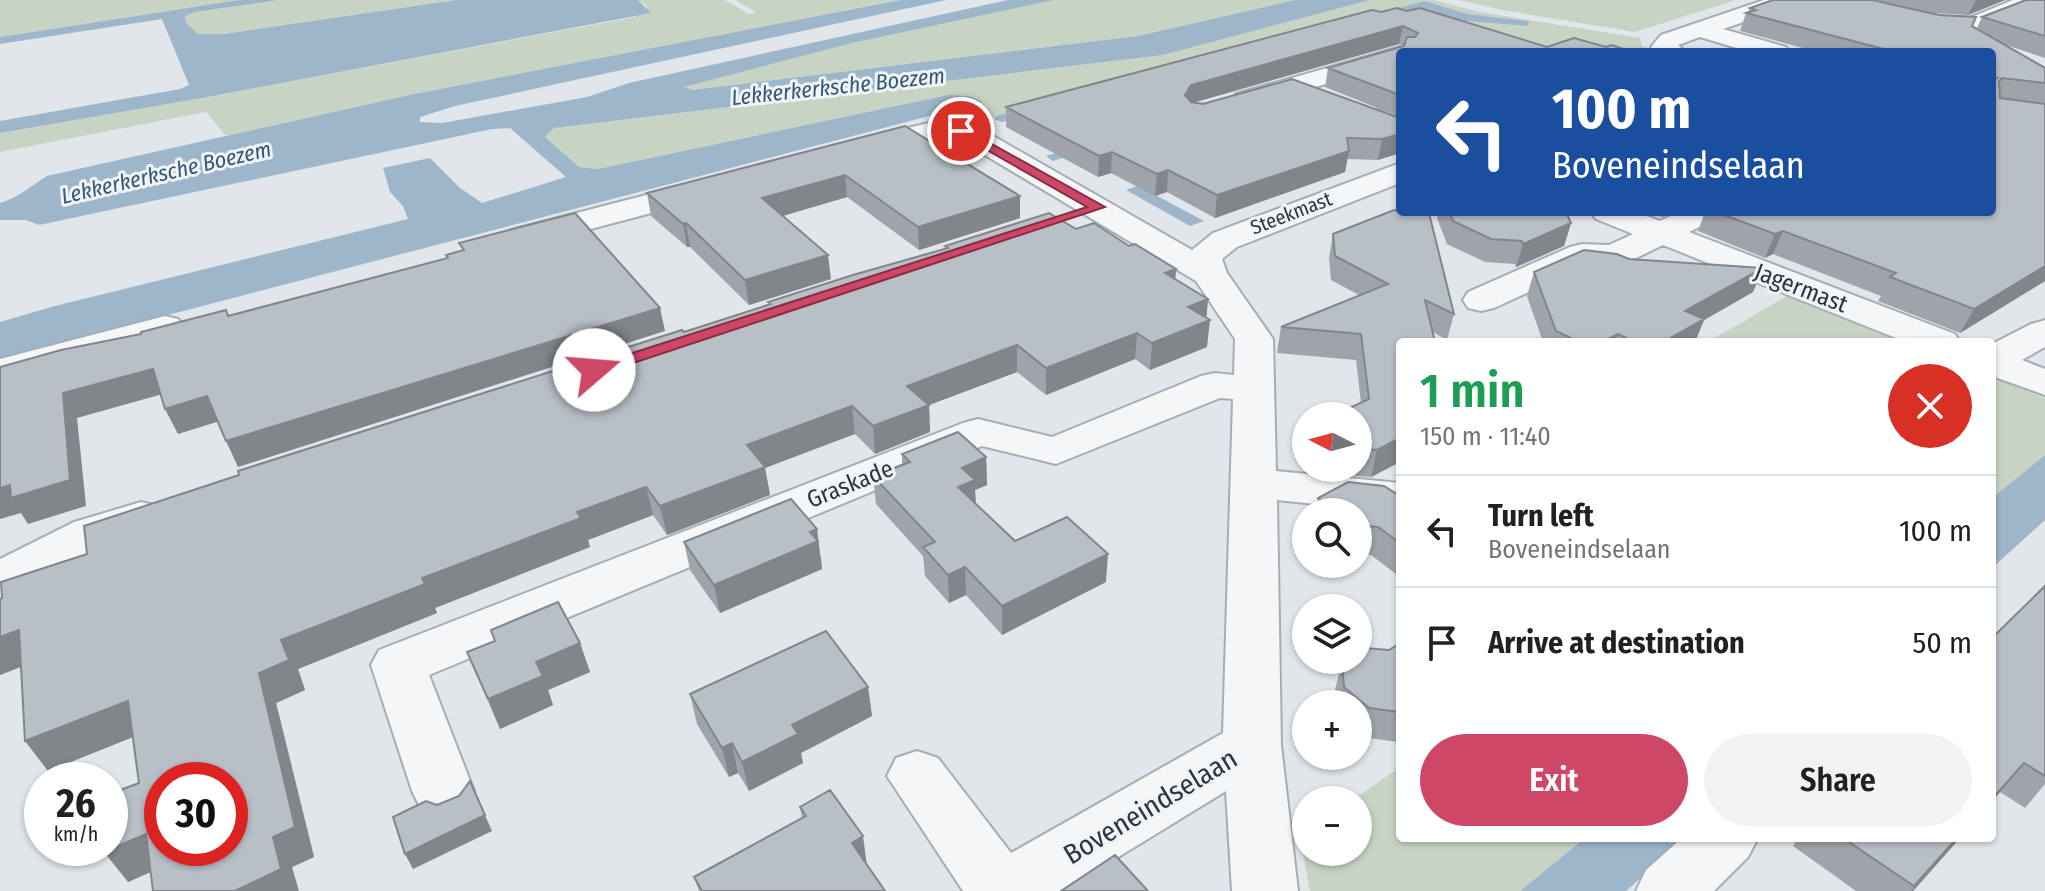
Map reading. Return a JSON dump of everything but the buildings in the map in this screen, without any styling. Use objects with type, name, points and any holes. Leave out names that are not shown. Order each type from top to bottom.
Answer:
[{"type":"street","points":[[1665,48],[1663,47],[1669,40],[1696,29],[1786,0]]},
{"type":"street","points":[[1835,0],[1932,23],[1972,25],[2032,0]]},
{"type":"street","points":[[1696,29],[1763,48]]},
{"type":"street","points":[[1216,109],[1396,55]]},
{"type":"street","points":[[1292,87],[1331,102]]},
{"type":"street","name":"Boveneindselaan","points":[[834,154],[925,130],[950,129],[971,135],[1209,274],[1254,339],[1252,745],[1265,891]]},
{"type":"street","name":"Steekmast","points":[[1209,274],[1204,257],[1225,240],[1396,174]]},
{"type":"street","points":[[517,239],[729,182]]},
{"type":"street","points":[[1053,222],[1098,207]]},
{"type":"street","name":"Jagermast","points":[[1617,216],[1931,338]]},
{"type":"street","points":[[1481,300],[1582,254],[1614,256],[1697,216]]},
{"type":"street","points":[[0,371],[165,327]]},
{"type":"street","points":[[1996,359],[2045,332]]},
{"type":"street","points":[[1996,363],[2045,383]]},
{"type":"street","name":"Graskade","points":[[443,791],[398,665],[978,432],[1056,451],[1215,385],[1254,389]]},
{"type":"street","points":[[1253,483],[1396,498]]},
{"type":"street","points":[[0,580],[91,533],[181,504]]},
{"type":"street","name":"Boveneindselaan","points":[[917,776],[1003,891],[1252,745]]},
{"type":"street","points":[[1669,891],[1722,842]]},
{"type":"green space","points":[[0,0],[239,0],[0,37]]},
{"type":"green space","points":[[279,0],[456,0],[224,34],[197,34],[186,23],[185,16],[195,12]]},
{"type":"green space","points":[[638,0],[725,0],[749,14],[756,12],[735,0],[901,0],[414,94],[226,136],[206,112],[0,152],[0,133],[635,17],[647,6]]},
{"type":"green space","points":[[1054,0],[1295,0],[1138,36],[691,90],[682,87],[852,43]]},
{"type":"green space","points":[[1370,0],[1434,0],[1479,12],[1640,38],[1642,46],[1647,48],[1534,48],[1465,22],[1488,21],[1527,26],[1528,21],[1468,14],[1425,1],[960,128],[939,114],[981,102],[970,96],[948,95],[598,169],[579,167],[545,137],[554,128],[1163,55]]},
{"type":"green space","points":[[1459,0],[1736,0],[1635,32]]},
{"type":"green space","points":[[1787,296],[1894,338],[1715,338]]},
{"type":"green space","points":[[1996,379],[2045,398],[2045,455],[1996,495]]},
{"type":"green space","points":[[1396,770],[1396,842],[1580,842],[1520,891],[1310,891],[1305,866],[1372,866],[1372,787]]},
{"type":"water","points":[[239,0],[279,0],[195,12],[185,16],[186,23],[198,34],[224,34],[456,0],[638,0],[651,13],[0,133],[0,121],[189,85],[162,19],[0,44],[0,37]]},
{"type":"water","name":"Lekkerkerksche Boezem","points":[[901,0],[946,0],[455,106],[420,117],[420,122],[442,123],[587,97],[629,83],[1008,0],[1054,0],[852,43],[684,87],[692,90],[1138,36],[1295,0],[1370,0],[1163,55],[554,128],[545,137],[579,167],[598,169],[948,95],[970,96],[983,102],[0,359],[0,322],[408,219],[403,206],[390,192],[383,168],[430,158],[460,188],[482,203],[566,177],[510,128],[492,129],[39,225],[26,220],[0,220],[0,203],[47,176],[414,94]]},
{"type":"water","points":[[1425,1],[1468,14],[1529,21],[1528,26],[1415,17],[1076,105],[1202,163],[1396,102],[1396,109],[1150,192],[1204,221],[1190,226],[1126,190],[1179,171],[1117,140],[1053,161],[1046,156],[1114,135],[1057,105],[1002,122],[994,119]]},
{"type":"water","points":[[2045,455],[2045,520],[1996,564],[1996,495]]},
{"type":"water","points":[[1580,842],[1681,842],[1626,891],[1520,891]]},
{"type":"route","points":[[594,370],[1098,207],[961,131]]}]
